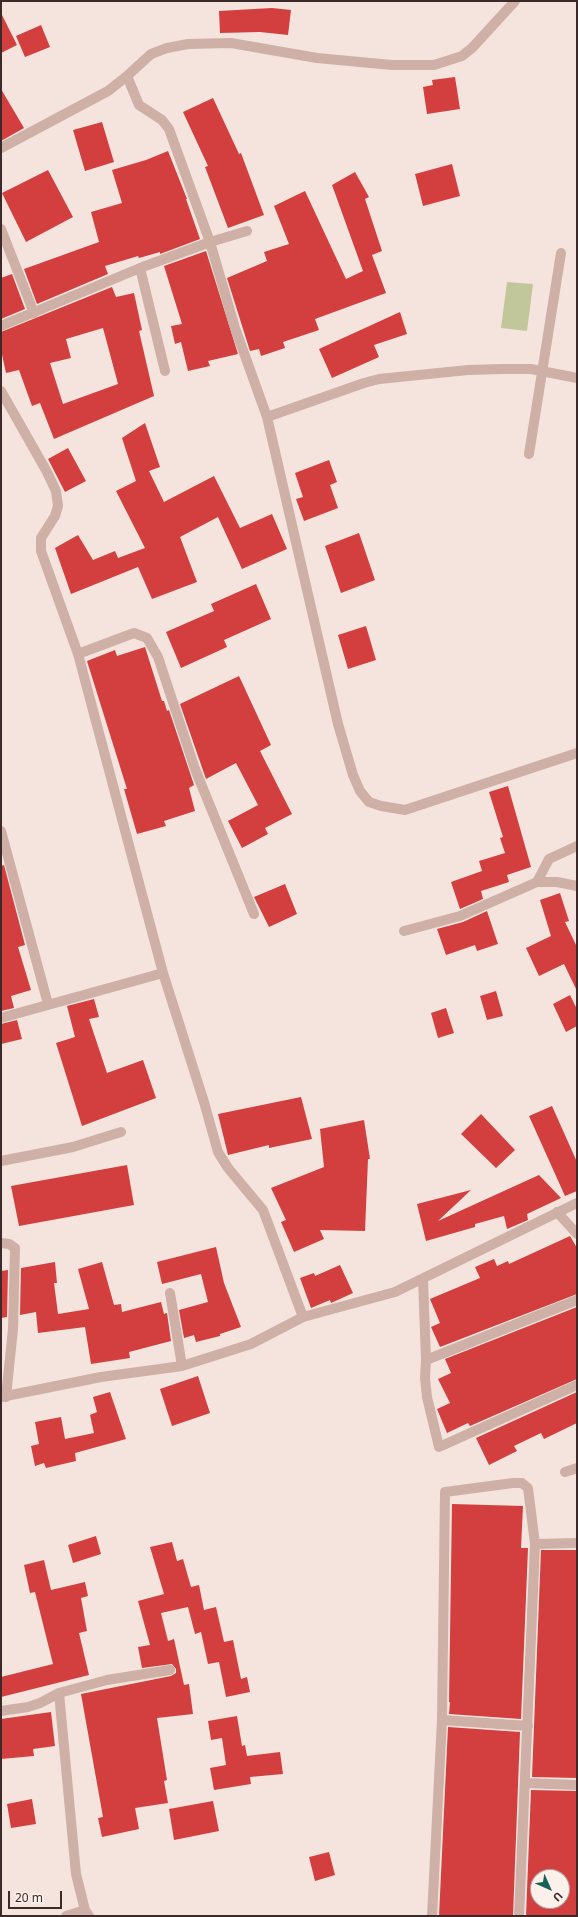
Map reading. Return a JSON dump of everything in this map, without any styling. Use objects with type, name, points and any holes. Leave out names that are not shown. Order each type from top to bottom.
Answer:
[{"type":"street","points":[[1,148],[108,91],[151,54],[188,44],[205,42],[231,43],[317,58],[368,64],[419,66],[434,65],[462,56],[472,48],[515,1]]},
{"type":"street","points":[[127,76],[140,105],[162,120],[169,129],[210,242],[235,328],[267,417],[338,724],[352,775],[360,791],[369,802],[381,806],[405,810],[577,753]]},
{"type":"street","points":[[1,229],[34,313]]},
{"type":"street","points":[[1,326],[140,268],[210,242],[247,231]]},
{"type":"street","points":[[529,454],[561,253]]},
{"type":"street","points":[[140,268],[166,371]]},
{"type":"street","points":[[267,417],[379,379],[468,370],[531,369],[577,378]]},
{"type":"street","points":[[1,391],[47,472],[56,491],[58,506],[55,516],[41,538],[41,551],[78,654],[163,973],[204,1102],[218,1152],[228,1168],[263,1210],[303,1317]]},
{"type":"street","points":[[78,654],[134,633],[146,638],[158,657],[195,769],[254,914]]},
{"type":"street","points":[[1,831],[48,1004]]},
{"type":"street","points":[[537,882],[549,859],[577,846]]},
{"type":"street","points":[[404,931],[460,916],[537,882],[557,882],[577,886]]},
{"type":"street","points":[[1,1018],[163,973]]},
{"type":"street","points":[[1,1161],[73,1147],[121,1132]]},
{"type":"street","points":[[1,1243],[9,1244],[15,1248],[13,1329],[4,1397],[101,1377],[182,1366],[251,1344],[303,1317],[395,1292],[577,1203]]},
{"type":"street","points":[[556,1212],[577,1234]]},
{"type":"street","points":[[423,1279],[426,1360],[425,1378],[427,1397],[439,1446],[577,1385]]},
{"type":"street","points":[[170,1293],[182,1366]]},
{"type":"street","points":[[426,1360],[577,1300]]},
{"type":"street","points":[[565,1472],[577,1468]]},
{"type":"street","points":[[432,1916],[442,1720],[445,1492],[522,1483],[528,1488],[535,1544],[526,1783],[519,1916]]},
{"type":"street","points":[[535,1544],[577,1543]]},
{"type":"street","points":[[1,1711],[28,1707],[40,1703],[59,1693],[107,1680],[170,1670]]},
{"type":"street","points":[[59,1693],[76,1874],[87,1913],[66,1916]]},
{"type":"street","points":[[442,1720],[528,1726]]},
{"type":"street","points":[[526,1783],[577,1785]]},
{"type":"green space","points":[[507,282],[533,284],[527,331],[501,328]]},
{"type":"building","points":[[272,8],[291,10],[288,35],[260,32],[220,33],[219,11]]},
{"type":"building","points":[[1,13],[17,45],[1,53]]},
{"type":"building","points":[[41,25],[50,47],[25,57],[16,36]]},
{"type":"building","points":[[455,77],[460,109],[427,114],[423,87],[433,85],[432,80]]},
{"type":"building","points":[[1,89],[24,128],[1,141]]},
{"type":"building","points":[[213,98],[239,154],[241,153],[264,215],[228,228],[205,167],[208,166],[183,112]]},
{"type":"building","points":[[102,122],[114,162],[85,171],[73,130]]},
{"type":"building","points":[[168,151],[187,199],[200,239],[160,254],[160,252],[139,258],[138,256],[105,266],[108,274],[37,304],[24,269],[99,242],[91,212],[122,203],[112,170],[146,160]]},
{"type":"building","points":[[452,164],[460,196],[423,206],[415,174]]},
{"type":"building","points":[[48,170],[73,217],[26,242],[2,193]]},
{"type":"building","points":[[355,172],[369,197],[365,199],[382,251],[372,255],[386,293],[315,319],[319,330],[283,342],[285,348],[261,356],[259,349],[250,351],[227,278],[267,261],[264,252],[289,244],[274,206],[305,191],[346,279],[363,271],[332,185]]},
{"type":"building","points":[[206,251],[238,354],[208,361],[210,366],[188,371],[181,342],[175,344],[171,326],[182,324],[164,266]]},
{"type":"building","points":[[12,274],[25,309],[1,319],[1,278]]},
{"type":"building","points":[[112,287],[116,297],[134,293],[142,330],[139,331],[154,396],[54,439],[40,403],[32,406],[19,370],[6,373],[1,350],[1,332]],"holes":[[[103,328],[118,384],[63,404],[50,363],[71,358],[66,339]]]},
{"type":"building","points":[[400,312],[407,334],[374,345],[379,357],[332,378],[319,349]]},
{"type":"building","points":[[145,423],[160,467],[149,471],[164,502],[214,476],[240,528],[272,514],[287,549],[242,569],[218,517],[180,537],[197,582],[152,599],[138,567],[71,594],[55,548],[78,535],[93,560],[115,551],[118,558],[145,548],[116,491],[136,481],[122,438]]},
{"type":"building","points":[[68,448],[86,481],[65,492],[48,459]]},
{"type":"building","points":[[329,460],[337,482],[330,485],[338,508],[304,521],[296,499],[303,497],[295,473]]},
{"type":"building","points":[[359,533],[375,580],[341,593],[325,546]]},
{"type":"building","points":[[256,584],[271,619],[224,640],[227,647],[181,668],[166,632],[214,611],[211,604]]},
{"type":"building","points":[[366,626],[376,660],[348,669],[338,635]]},
{"type":"building","points":[[145,647],[162,701],[164,701],[167,711],[169,710],[194,785],[189,788],[195,811],[164,821],[166,826],[137,834],[124,789],[127,789],[87,661],[115,650],[117,656]]},
{"type":"building","points":[[239,676],[271,745],[260,751],[292,814],[265,828],[268,834],[242,848],[228,821],[258,805],[236,763],[206,779],[180,704]]},
{"type":"building","points":[[508,786],[531,867],[507,875],[509,882],[481,891],[483,899],[460,909],[451,882],[482,871],[479,861],[505,853],[500,838],[503,837],[489,792]]},
{"type":"building","points":[[4,865],[25,945],[18,947],[31,990],[11,996],[14,1008],[1,1011],[1,866]]},
{"type":"building","points":[[285,884],[297,914],[269,927],[254,897]]},
{"type":"building","points":[[560,893],[569,921],[565,922],[577,947],[577,991],[564,964],[539,976],[526,948],[551,936],[540,900]]},
{"type":"building","points":[[487,911],[498,944],[477,951],[475,945],[446,955],[437,929],[463,922]]},
{"type":"building","points":[[496,991],[503,1016],[487,1020],[480,996]]},
{"type":"building","points":[[570,995],[577,1009],[577,1026],[566,1032],[553,1004]]},
{"type":"building","points":[[94,999],[99,1017],[89,1019],[107,1073],[143,1060],[156,1098],[82,1126],[56,1043],[75,1037],[67,1006]]},
{"type":"building","points":[[446,1008],[454,1033],[438,1038],[431,1013]]},
{"type":"building","points":[[17,1020],[22,1039],[1,1044],[1,1024]]},
{"type":"building","points":[[301,1097],[312,1139],[269,1148],[269,1145],[228,1155],[218,1114]]},
{"type":"building","points":[[552,1106],[577,1162],[577,1191],[565,1196],[529,1116]]},
{"type":"building","points":[[481,1114],[515,1150],[496,1168],[461,1134]]},
{"type":"building","points":[[364,1120],[370,1159],[368,1159],[365,1231],[320,1230],[324,1239],[294,1252],[281,1222],[286,1220],[271,1188],[324,1167],[320,1129]]},
{"type":"building","points":[[127,1165],[134,1205],[19,1226],[11,1186]]},
{"type":"building","points":[[539,1175],[561,1198],[527,1214],[528,1220],[507,1229],[504,1216],[475,1224],[475,1227],[426,1241],[417,1204],[471,1190],[438,1221]]},
{"type":"building","points":[[570,1236],[577,1248],[577,1294],[440,1347],[431,1327],[440,1323],[430,1299],[480,1278],[475,1267],[494,1259],[497,1266],[508,1261],[509,1264]]},
{"type":"building","points":[[216,1247],[224,1283],[241,1327],[220,1334],[220,1336],[196,1342],[194,1335],[184,1338],[179,1310],[208,1302],[201,1274],[162,1284],[157,1262]]},
{"type":"building","points":[[55,1262],[57,1283],[54,1283],[58,1314],[89,1309],[78,1269],[102,1262],[114,1305],[121,1304],[122,1312],[161,1302],[164,1314],[167,1313],[171,1341],[129,1352],[130,1358],[91,1364],[85,1327],[38,1333],[36,1312],[20,1315],[21,1268]]},
{"type":"building","points":[[340,1265],[353,1293],[331,1303],[330,1300],[311,1308],[300,1278],[314,1273],[315,1276]]},
{"type":"building","points":[[8,1270],[7,1317],[1,1318],[1,1271]]},
{"type":"building","points":[[577,1307],[577,1379],[470,1426],[468,1423],[447,1433],[437,1409],[450,1403],[438,1379],[451,1373],[445,1359]]},
{"type":"building","points":[[198,1376],[210,1413],[172,1426],[160,1389]]},
{"type":"building","points":[[110,1392],[126,1439],[75,1453],[76,1461],[46,1468],[44,1463],[35,1466],[31,1446],[39,1444],[35,1422],[61,1417],[65,1439],[94,1433],[90,1415],[97,1412],[93,1397]]},
{"type":"building","points":[[577,1392],[577,1423],[544,1439],[541,1433],[514,1446],[517,1451],[489,1465],[476,1438]]},
{"type":"building","points":[[452,1504],[523,1506],[521,1548],[528,1548],[521,1719],[449,1714]]},
{"type":"building","points":[[96,1536],[101,1554],[73,1563],[68,1545]]},
{"type":"building","points":[[172,1542],[177,1561],[183,1559],[191,1587],[199,1585],[204,1610],[216,1607],[224,1642],[233,1640],[241,1679],[247,1677],[250,1692],[226,1697],[219,1662],[208,1664],[201,1632],[195,1634],[188,1607],[161,1613],[168,1641],[174,1639],[184,1685],[189,1684],[193,1714],[157,1718],[167,1780],[164,1781],[168,1803],[135,1808],[139,1829],[102,1837],[98,1818],[103,1817],[81,1694],[171,1676],[176,1673],[176,1669],[172,1664],[142,1668],[138,1647],[150,1645],[138,1601],[164,1594],[150,1547]]},
{"type":"building","points":[[541,1550],[577,1550],[577,1778],[532,1777]]},
{"type":"building","points":[[44,1560],[51,1590],[85,1582],[88,1596],[81,1598],[87,1631],[79,1633],[89,1675],[1,1697],[1,1677],[53,1664],[35,1592],[30,1593],[24,1565]]},
{"type":"building","points":[[51,1712],[55,1746],[33,1749],[34,1756],[1,1759],[1,1719]]},
{"type":"building","points":[[237,1716],[242,1746],[245,1745],[247,1756],[280,1752],[283,1774],[250,1777],[251,1784],[214,1790],[210,1768],[226,1765],[222,1738],[211,1740],[208,1721]]},
{"type":"building","points":[[448,1727],[520,1732],[513,1916],[439,1916]]},
{"type":"building","points":[[531,1790],[577,1791],[577,1916],[526,1916]]},
{"type":"building","points":[[32,1799],[36,1824],[11,1828],[7,1804]]},
{"type":"building","points":[[213,1801],[219,1831],[174,1840],[169,1809]]},
{"type":"building","points":[[329,1852],[335,1875],[315,1881],[309,1857]]}]
